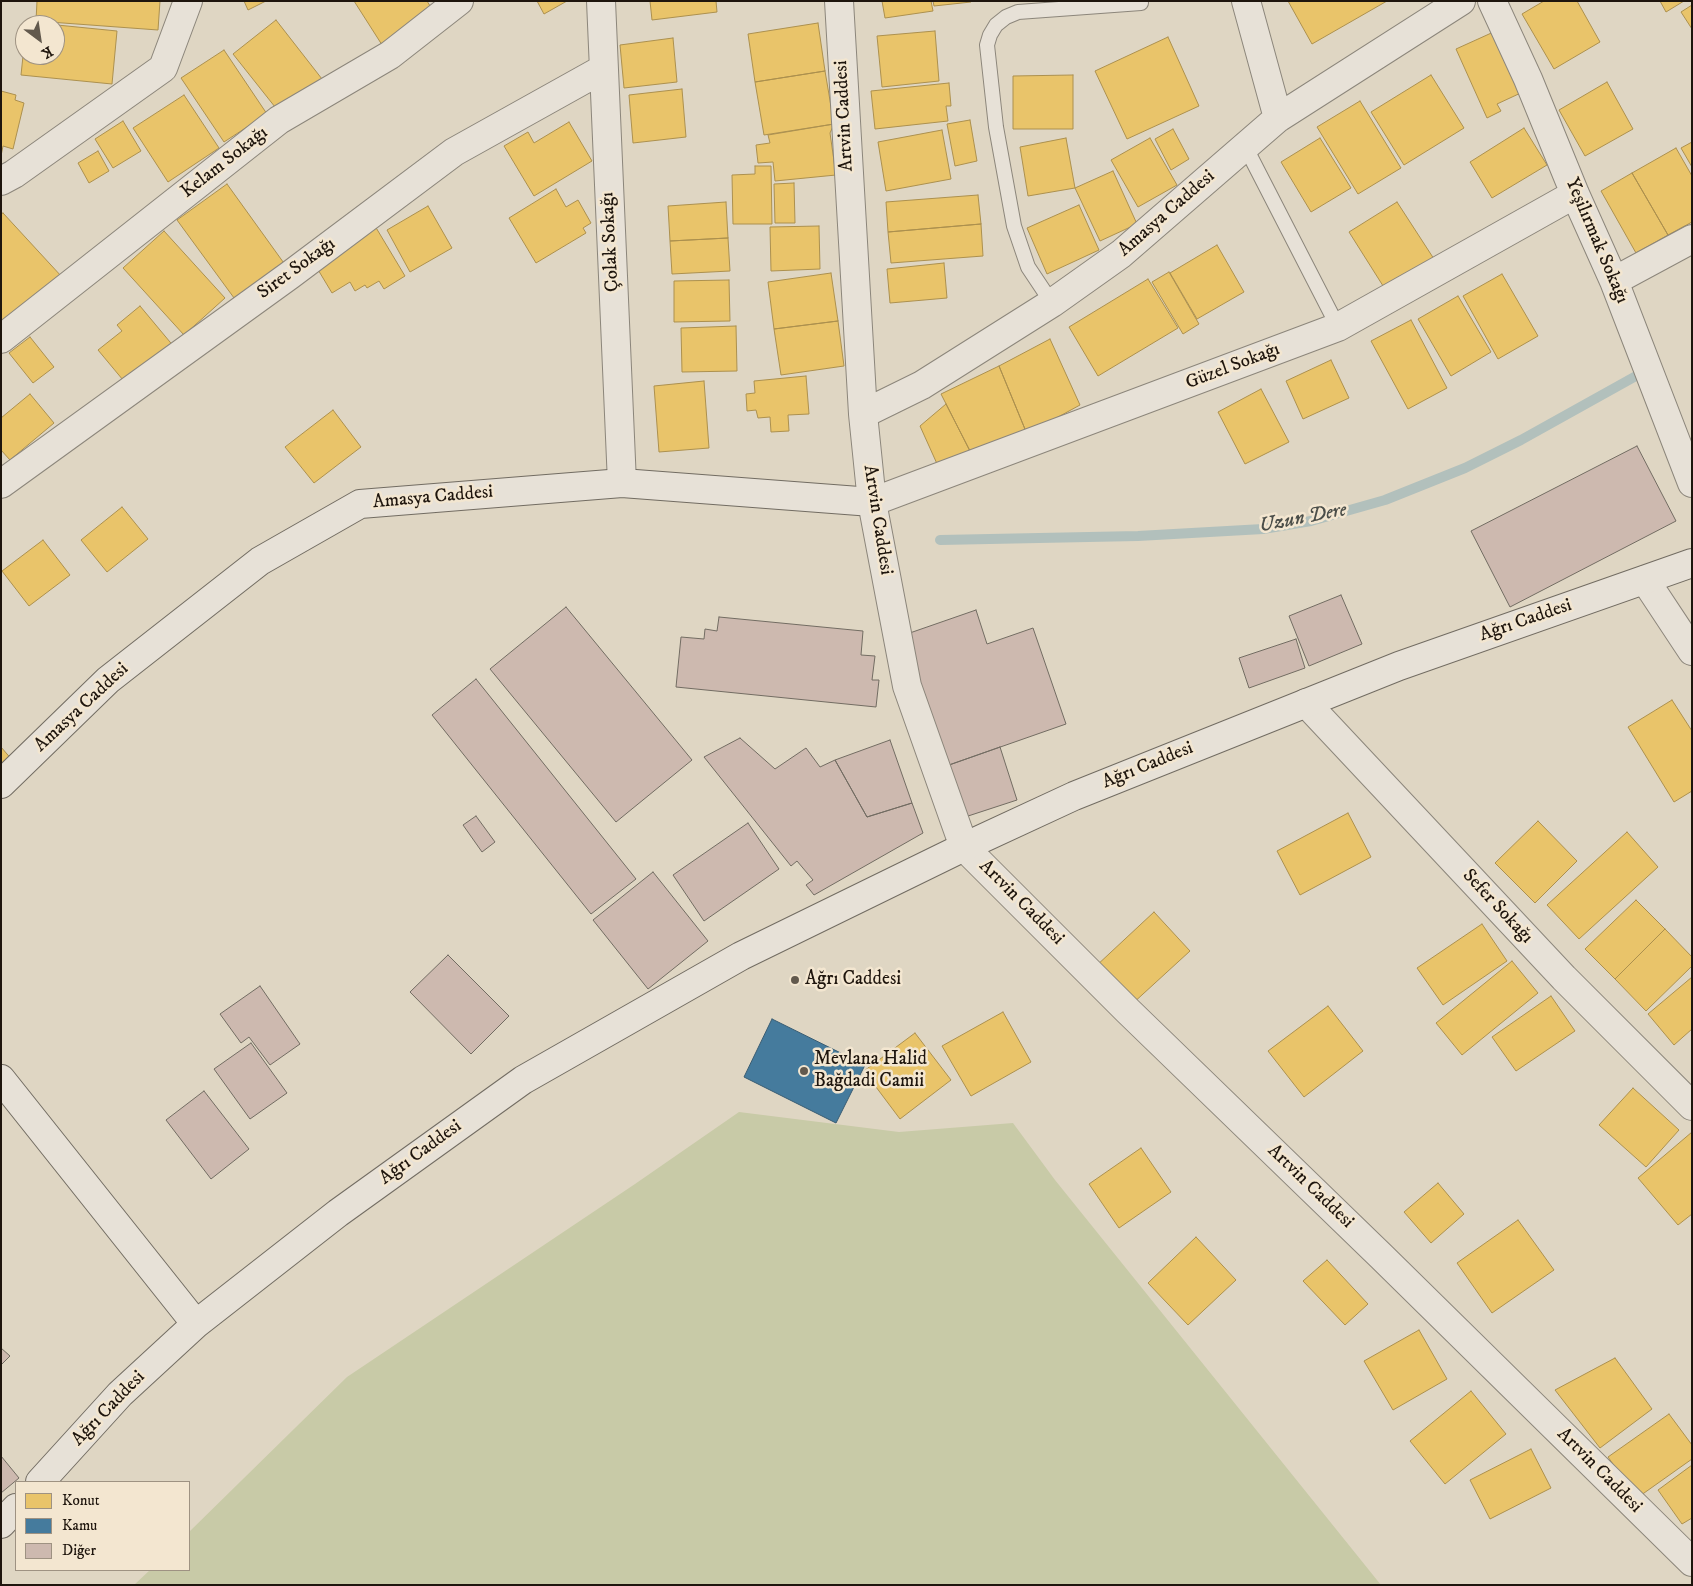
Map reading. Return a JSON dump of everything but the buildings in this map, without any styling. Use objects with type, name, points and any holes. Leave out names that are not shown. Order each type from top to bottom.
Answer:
[{"type":"street","points":[[1,181],[14,174],[163,68],[188,1]]},
{"type":"street","name":"Kelam Sokağı","points":[[1,339],[279,120],[390,55],[459,1]]},
{"type":"street","name":"Çolak Sokağı","points":[[601,1],[622,483]]},
{"type":"street","name":"Artvin Caddesi","points":[[839,1],[863,414],[872,502],[907,686],[964,846],[1128,1011],[1382,1257],[1692,1562]]},
{"type":"street","points":[[1246,1],[1278,118]]},
{"type":"street","name":"Amasya Caddesi","points":[[863,414],[922,385],[1052,303],[1121,254],[1278,118],[1461,1]]},
{"type":"street","name":"Yeşilırmak Sokağı","points":[[1492,1],[1528,79],[1614,281],[1692,483]]},
{"type":"street","name":"Siret Sokağı","points":[[1,484],[290,275],[454,152],[603,69]]},
{"type":"street","name":"Güzel Sokağı","points":[[872,502],[1338,327],[1576,194]]},
{"type":"street","points":[[1614,281],[1692,239]]},
{"type":"street","name":"Amasya Caddesi","points":[[1,784],[108,680],[260,561],[360,504],[622,483],[872,502]]},
{"type":"street","name":"Ağrı Caddesi","points":[[41,1481],[120,1394],[196,1324],[338,1213],[523,1080],[741,956],[964,846],[1074,796],[1399,666],[1692,564]]},
{"type":"street","points":[[1645,580],[1692,651]]},
{"type":"street","name":"Sefer Sokağı","points":[[1306,703],[1564,978],[1692,1106]]},
{"type":"street","points":[[1,1079],[196,1324]]},
{"type":"street","points":[[1,1524],[15,1509]]},
{"type":"lane","points":[[1052,303],[1028,267],[1014,226],[996,127],[987,45],[996,25],[1006,17],[1018,12],[1141,2]]},
{"type":"lane","points":[[1245,146],[1338,327]]},
{"type":"green space","points":[[739,1112],[899,1132],[1013,1123],[1055,1180],[1381,1585],[134,1585],[149,1571],[190,1571],[190,1531],[347,1377]]},
{"type":"waterway","name":"Uzun Dere","points":[[940,540],[1138,536],[1263,529],[1311,521],[1385,500],[1465,468],[1521,440],[1636,376]]},
{"type":"place","name":"Ağrı Caddesi","points":[[795,980]]},
{"type":"place","name":"Mevlana Halid Bağdadi Camii","points":[[804,1071]]}]
